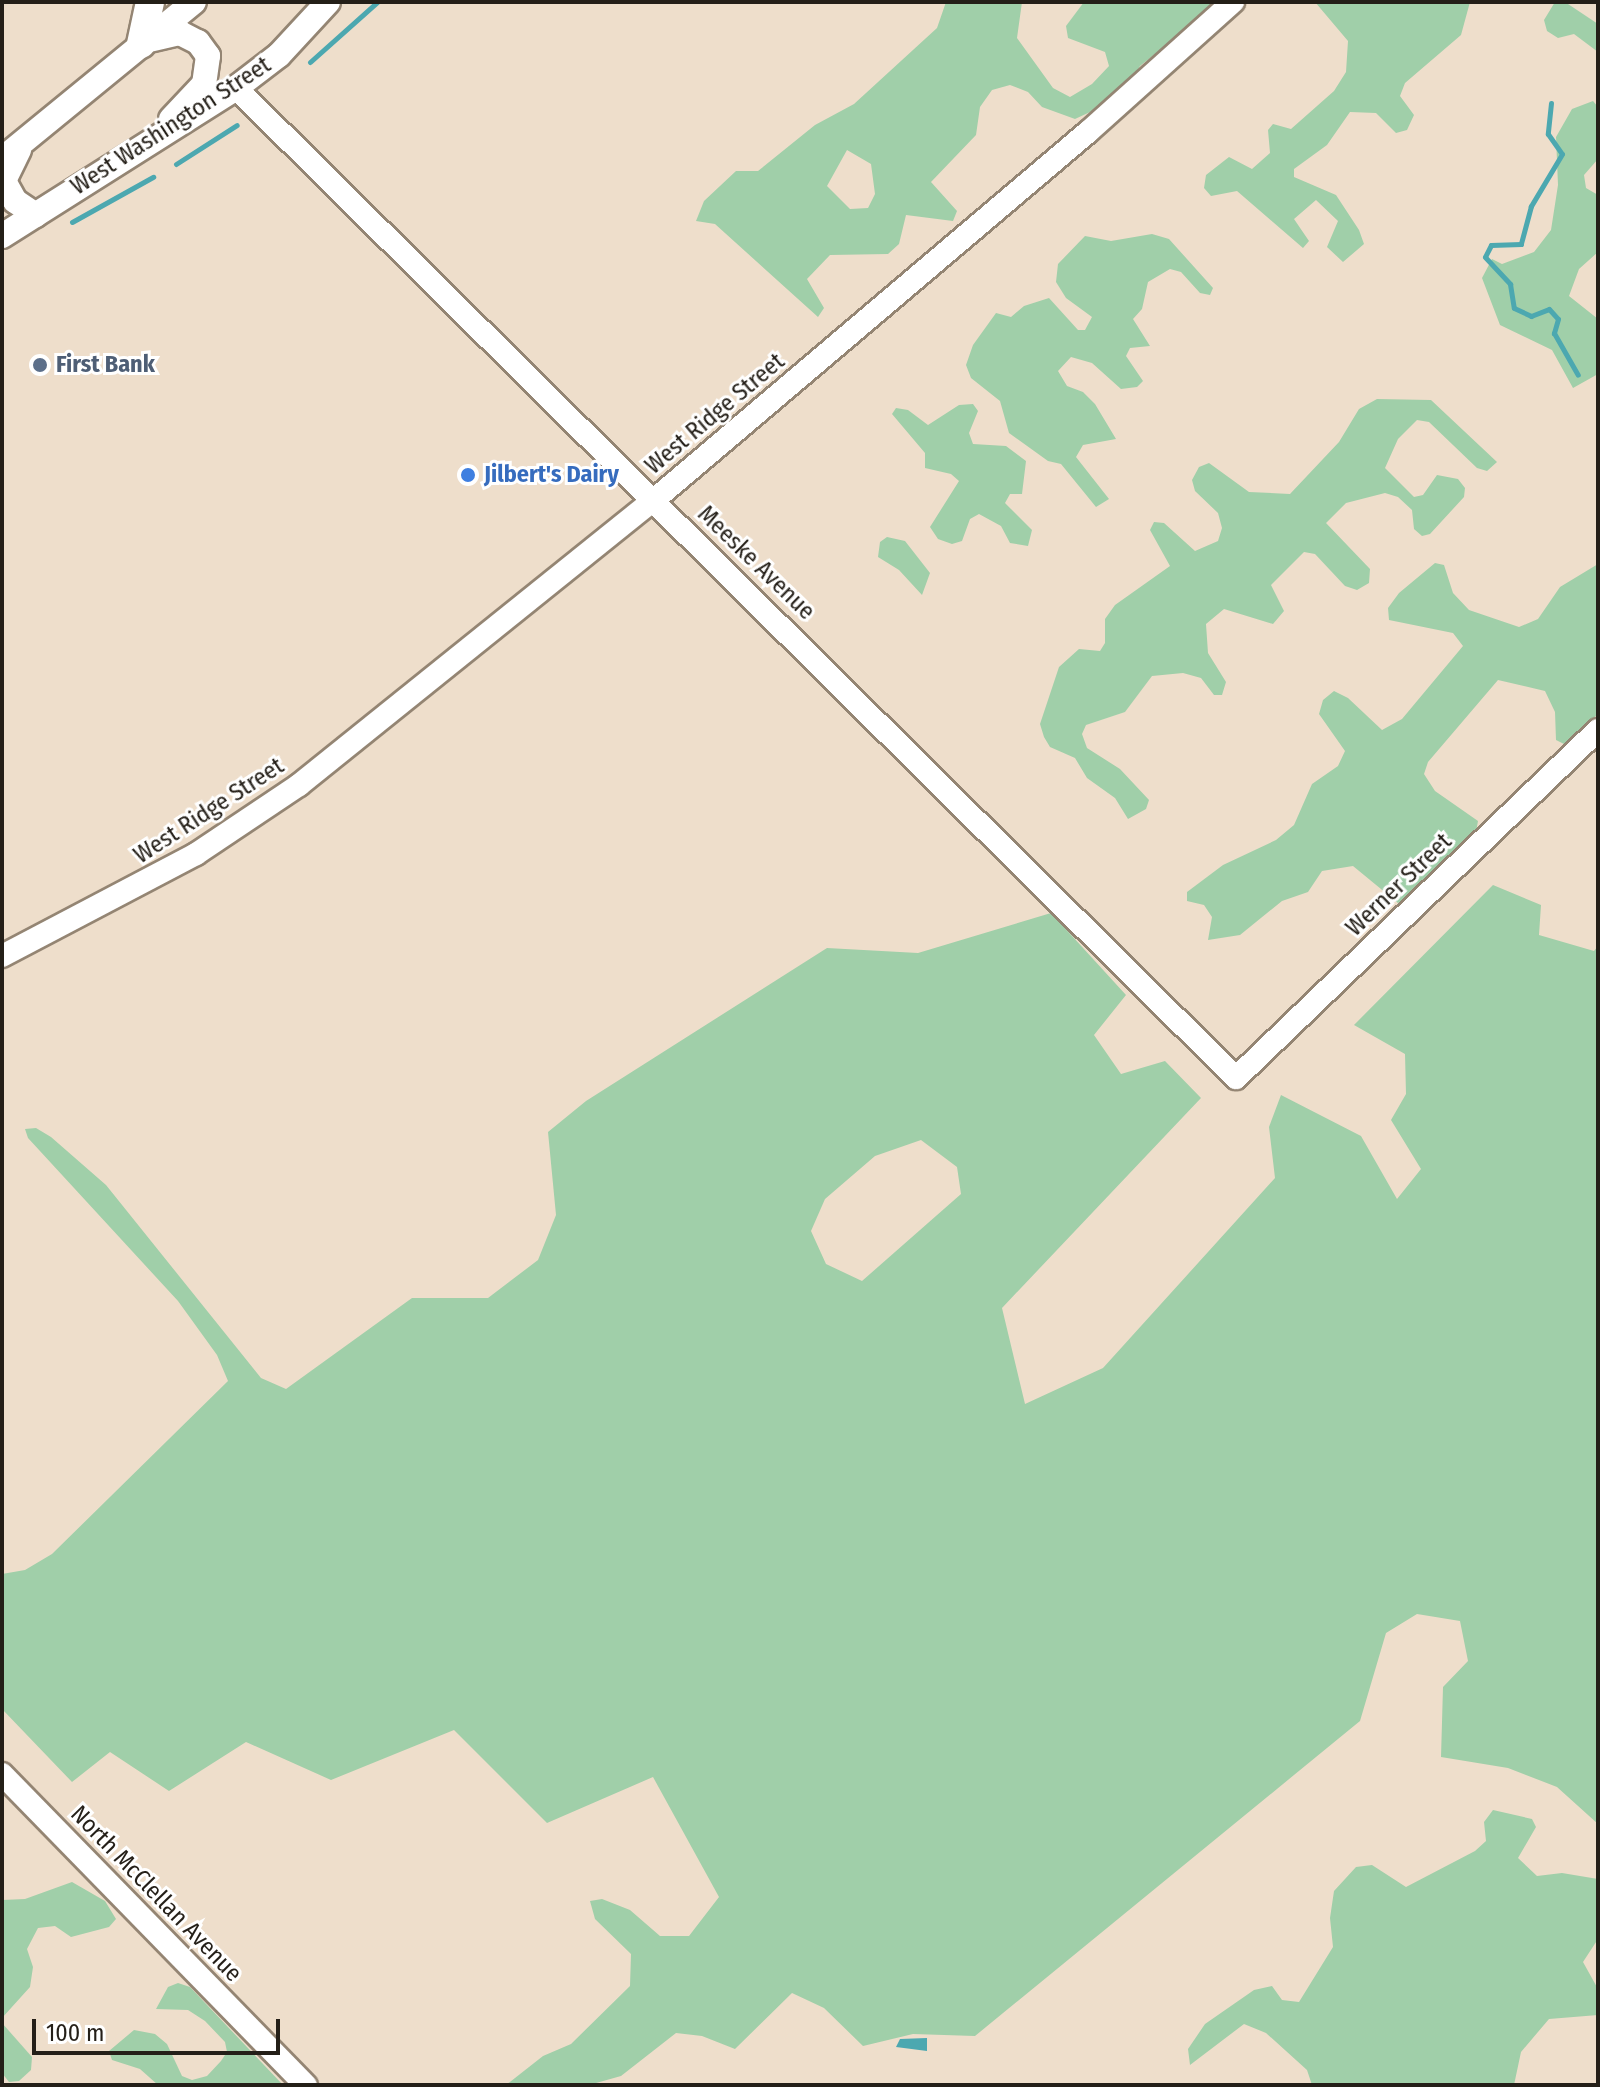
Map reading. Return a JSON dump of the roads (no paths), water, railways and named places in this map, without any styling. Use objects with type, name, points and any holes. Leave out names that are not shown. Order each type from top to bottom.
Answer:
[{"type":"highway","points":[[141,44],[150,2]]},
{"type":"main road","points":[[2,159],[194,2]]},
{"type":"main road","name":"West Washington Street","points":[[2,236],[236,88],[279,55],[328,2]]},
{"type":"main road","points":[[141,44],[180,33],[198,42],[210,65],[204,84],[147,144]]},
{"type":"main road","points":[[27,138],[7,166],[4,181],[15,201],[36,215]]},
{"type":"street","name":"West Ridge Street","points":[[2,956],[196,854],[299,785],[654,500],[1088,132],[1233,2]]},
{"type":"street","name":"Meeske Avenue","points":[[236,88],[1236,1078]]},
{"type":"street","name":"Werner Street","points":[[1236,1078],[1598,730]]},
{"type":"street","name":"North McClellan Avenue","points":[[2,1774],[306,2085]]},
{"type":"water","points":[[927,2038],[927,2051],[896,2047],[900,2039]]},
{"type":"waterway","points":[[310,62],[377,2]]},
{"type":"waterway","points":[[1551,103],[1548,134],[1562,154],[1531,206],[1521,244],[1491,245],[1485,257],[1510,284],[1514,308],[1531,316],[1549,309],[1558,319],[1554,333],[1578,375]]},
{"type":"waterway","points":[[176,164],[237,125]]},
{"type":"waterway","points":[[72,222],[153,177]]},
{"type":"place","name":"First Bank","points":[[40,365]]},
{"type":"place","name":"Jilbert's Dairy","points":[[468,475]]}]
